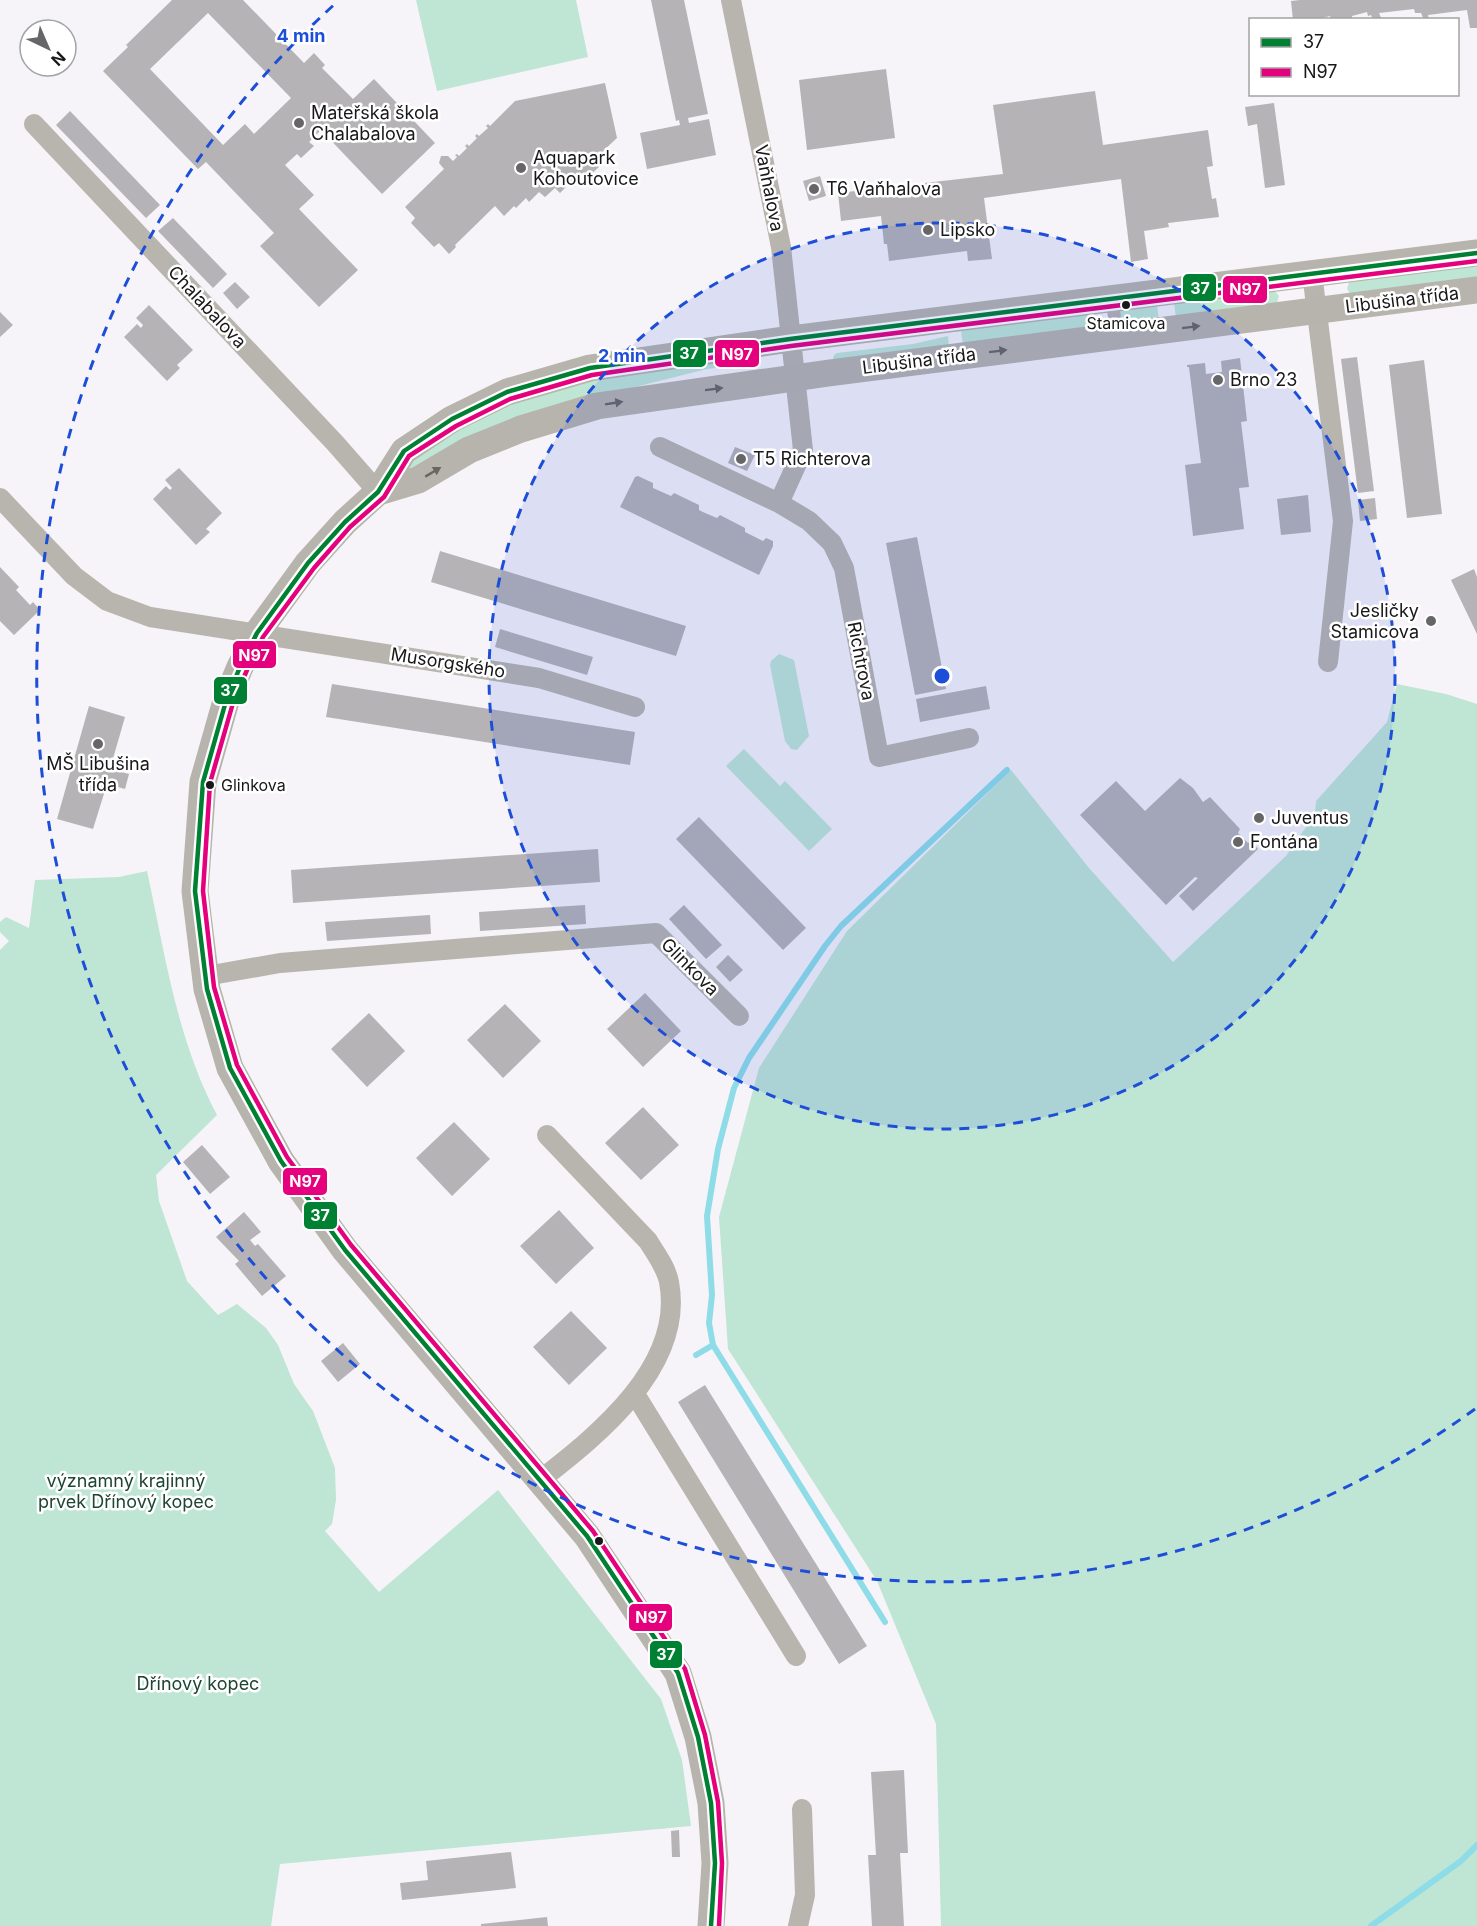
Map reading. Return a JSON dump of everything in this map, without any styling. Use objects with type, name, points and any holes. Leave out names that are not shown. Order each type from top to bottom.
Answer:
[{"type":"street","name":"Vaňhalova","points":[[731,0],[781,247],[794,379]]},
{"type":"street","name":"Chalabalova","points":[[34,124],[335,443],[378,492]]},
{"type":"street","name":"Libušina třída","points":[[711,1926],[715,1863],[711,1803],[698,1737],[678,1673],[595,1547],[345,1250],[281,1161],[230,1068],[207,989],[195,891],[203,782],[226,701],[257,633],[308,562],[345,522],[378,492],[404,451],[452,419],[507,392],[590,368],[790,339],[1477,253]]},
{"type":"street","points":[[1312,273],[1343,521],[1328,662]]},
{"type":"street","name":"Libušina třída","points":[[378,492],[418,480],[469,450],[521,429],[597,406],[656,396],[794,379],[829,372],[1477,290]]},
{"type":"street","points":[[779,503],[803,450],[794,379]]},
{"type":"street","name":"Richtrova","points":[[660,447],[779,503],[809,521],[832,543],[844,568],[879,757],[969,738]]},
{"type":"street","name":"Musorgského","points":[[0,498],[74,576],[107,601],[150,617],[538,678],[636,707]]},
{"type":"street","name":"Glinkova","points":[[206,976],[280,963],[656,933],[738,1016]]},
{"type":"street","points":[[540,1480],[571,1456],[635,1394],[653,1366],[664,1338],[671,1310],[669,1281],[661,1260],[648,1241],[547,1135]]},
{"type":"street","points":[[635,1394],[796,1656]]},
{"type":"street","points":[[798,1926],[805,1895],[802,1809]]},
{"type":"green space","points":[[416,0],[576,0],[588,57],[437,91]]},
{"type":"green space","points":[[1477,264],[1477,281],[1351,295],[1347,289],[1349,282]]},
{"type":"green space","points":[[1274,290],[1279,296],[1277,303],[1176,318],[1174,302]]},
{"type":"green space","points":[[1157,305],[1159,320],[1122,322],[1120,310]]},
{"type":"green space","points":[[1088,312],[1090,329],[963,345],[961,331]]},
{"type":"green space","points":[[948,336],[949,347],[835,360],[833,358],[837,353],[913,344]]},
{"type":"green space","points":[[750,358],[747,364],[707,369],[611,393],[456,443],[401,475],[424,449],[505,405],[591,381]]},
{"type":"green space","points":[[779,654],[794,660],[809,736],[797,750],[791,749],[785,741],[770,665]]},
{"type":"green space","points":[[1397,684],[1446,694],[1477,704],[1477,1926],[941,1926],[936,1724],[877,1581],[728,1349],[719,1217],[759,1068],[847,931],[1011,770],[1089,868],[1173,962],[1286,856],[1315,814],[1316,801],[1387,722]]},
{"type":"green space","points":[[744,749],[780,786],[785,781],[832,829],[809,851],[726,766]]},
{"type":"green space","name":"Dřínový kopec","points":[[147,871],[182,1027],[203,1086],[217,1115],[156,1175],[159,1201],[187,1281],[218,1315],[237,1304],[266,1328],[278,1345],[294,1384],[313,1411],[335,1468],[336,1500],[332,1524],[325,1531],[379,1592],[498,1490],[661,1699],[682,1760],[691,1826],[280,1864],[271,1926],[0,1926],[0,950],[9,941],[0,932],[0,922],[6,917],[29,928],[35,880],[119,877]]},
{"type":"building","points":[[172,0],[243,0],[304,63],[314,53],[325,65],[322,68],[353,99],[374,79],[435,143],[382,194],[321,130],[309,142],[314,146],[301,158],[297,154],[285,165],[314,195],[299,209],[358,270],[319,307],[260,246],[274,233],[206,162],[198,169],[103,71],[128,47],[126,45]],"holes":[[[208,13],[291,98],[254,134],[245,124],[223,145],[150,69]]]},
{"type":"building","points":[[651,0],[684,0],[708,114],[688,118],[689,123],[709,119],[716,155],[647,169],[640,133],[680,125],[679,120],[676,121]]},
{"type":"building","points":[[1477,0],[1477,28],[1470,28],[1467,10],[1428,15],[1429,18],[1423,18],[1421,13],[1415,13],[1414,9],[1379,13],[1381,18],[1372,18],[1371,15],[1368,16],[1367,12],[1352,16],[1352,18],[1330,18],[1330,16],[1293,18],[1291,1]]},
{"type":"building","points":[[886,69],[895,138],[807,150],[799,80]]},
{"type":"building","name":"Aquapark Kohoutovice","points":[[605,83],[617,138],[603,151],[607,155],[597,165],[599,167],[586,179],[584,177],[574,187],[570,183],[560,193],[555,188],[545,197],[539,192],[529,202],[526,198],[516,208],[514,206],[504,216],[495,206],[455,245],[456,247],[449,254],[439,243],[434,247],[411,223],[415,218],[405,207],[444,169],[439,163],[441,156],[448,156],[453,161],[457,157],[455,155],[459,156],[467,148],[465,146],[467,144],[469,146],[477,138],[475,136],[477,134],[479,136],[488,128],[486,126],[488,124],[490,126],[515,101]]},
{"type":"building","points":[[1095,91],[1103,145],[1208,130],[1213,166],[1207,167],[1212,199],[1216,198],[1219,217],[1168,223],[1169,227],[1144,231],[1148,259],[1131,262],[1121,179],[984,198],[992,259],[968,261],[967,251],[889,261],[887,244],[884,244],[881,216],[841,221],[838,193],[1003,174],[993,105]]},
{"type":"building","points":[[1274,103],[1285,185],[1265,188],[1257,124],[1248,126],[1245,107]]},
{"type":"building","points":[[70,111],[160,205],[146,218],[56,125]]},
{"type":"building","name":"T6 Vaňhalova","points":[[820,176],[826,196],[809,201],[803,181]]},
{"type":"building","points":[[173,218],[227,274],[213,288],[158,231]]},
{"type":"building","points":[[235,282],[250,297],[237,309],[223,293]]},
{"type":"building","points":[[149,305],[193,350],[177,365],[180,368],[167,381],[124,337],[137,324],[141,328],[143,325],[136,318]]},
{"type":"building","points":[[1120,310],[1122,322],[1109,324],[1107,311]]},
{"type":"building","points":[[0,312],[13,325],[0,337]]},
{"type":"building","points":[[1357,357],[1374,491],[1358,493],[1341,359]]},
{"type":"building","points":[[1240,358],[1247,421],[1241,422],[1249,487],[1239,488],[1244,529],[1193,536],[1185,465],[1201,463],[1187,365],[1205,363],[1206,374],[1222,372],[1221,361]]},
{"type":"building","points":[[1424,360],[1442,514],[1407,518],[1389,365]]},
{"type":"building","name":"T5 Richterova","points":[[735,447],[755,455],[747,471],[728,463]]},
{"type":"building","points":[[179,468],[222,513],[206,529],[210,532],[196,545],[153,499],[166,486],[170,490],[172,488],[165,480]]},
{"type":"building","points":[[638,476],[653,483],[653,488],[671,496],[674,493],[699,505],[699,510],[717,518],[720,515],[745,528],[745,532],[763,541],[766,538],[773,541],[773,546],[759,575],[620,507],[635,477]]},
{"type":"building","points":[[1308,495],[1311,532],[1281,535],[1277,499]]},
{"type":"building","points":[[1375,498],[1377,519],[1360,521],[1358,500]]},
{"type":"building","points":[[917,537],[946,689],[915,695],[886,543]]},
{"type":"building","points":[[440,551],[686,626],[676,656],[431,582]]},
{"type":"building","points":[[0,567],[19,587],[16,590],[30,605],[33,602],[40,610],[14,635],[0,621]]},
{"type":"building","points":[[1474,569],[1477,577],[1477,634],[1451,580]]},
{"type":"building","points":[[500,629],[593,657],[587,675],[495,647]]},
{"type":"building","points":[[332,684],[635,732],[630,765],[326,717]]},
{"type":"building","points":[[986,686],[990,709],[920,722],[916,699]]},
{"type":"building","name":"MŠ Libušina třída","points":[[89,706],[125,717],[110,769],[129,774],[125,789],[107,784],[93,829],[57,819]]},
{"type":"building","points":[[1180,778],[1193,788],[1203,802],[1210,797],[1240,829],[1238,833],[1248,843],[1251,841],[1258,849],[1193,911],[1179,896],[1198,878],[1195,877],[1166,905],[1080,815],[1116,781],[1145,811]]},
{"type":"building","points":[[699,817],[806,928],[783,950],[676,839]]},
{"type":"building","points":[[598,849],[600,882],[293,903],[291,870]]},
{"type":"building","points":[[585,905],[586,924],[480,931],[479,912]]},
{"type":"building","points":[[684,905],[722,945],[706,959],[669,919]]},
{"type":"building","points":[[430,915],[431,934],[327,941],[325,922]]},
{"type":"building","points":[[728,955],[743,970],[730,982],[716,967]]},
{"type":"building","points":[[645,993],[681,1031],[643,1067],[607,1029]]},
{"type":"building","points":[[505,1004],[541,1041],[503,1078],[467,1040]]},
{"type":"building","points":[[369,1013],[405,1051],[367,1087],[331,1049]]},
{"type":"building","points":[[643,1107],[679,1145],[641,1180],[605,1143]]},
{"type":"building","points":[[454,1122],[490,1159],[452,1196],[416,1158]]},
{"type":"building","points":[[202,1145],[230,1177],[210,1194],[183,1162]]},
{"type":"building","points":[[559,1210],[594,1248],[556,1284],[520,1246]]},
{"type":"building","points":[[244,1212],[261,1232],[250,1240],[255,1246],[258,1244],[286,1276],[262,1296],[235,1264],[239,1261],[216,1237]]},
{"type":"building","points":[[571,1311],[607,1348],[569,1385],[533,1347]]},
{"type":"building","points":[[343,1343],[360,1364],[338,1382],[321,1361]]},
{"type":"building","points":[[705,1385],[867,1646],[839,1664],[678,1402]]},
{"type":"building","points":[[904,1770],[908,1853],[900,1853],[904,1926],[872,1926],[868,1855],[876,1855],[871,1772]]},
{"type":"building","points":[[679,1830],[680,1857],[672,1857],[671,1831]]},
{"type":"building","points":[[511,1852],[516,1888],[402,1900],[400,1883],[428,1880],[426,1861]]},
{"type":"building","points":[[547,1917],[548,1926],[481,1926],[481,1924]]},
{"type":"waterway","points":[[696,1355],[713,1345],[709,1323],[712,1295],[707,1216],[718,1149],[734,1088],[749,1058],[841,926],[1007,770]]},
{"type":"waterway","points":[[713,1345],[885,1622]]},
{"type":"waterway","points":[[1371,1926],[1461,1861],[1477,1845]]},
{"type":"transit line","name":"37","points":[[711,1926],[715,1863],[711,1803],[698,1737],[678,1673],[587,1536],[345,1250],[281,1161],[230,1068],[207,989],[195,891],[203,782],[226,701],[240,667],[257,633],[308,563],[345,522],[378,492],[404,451],[452,419],[507,392],[590,368],[790,339],[1477,253]]},
{"type":"transit line","name":"N97","points":[[719,1926],[722,1863],[718,1802],[705,1735],[685,1669],[593,1531],[351,1245],[287,1157],[237,1065],[214,987],[203,891],[210,783],[233,703],[247,670],[263,637],[314,568],[350,527],[384,497],[409,456],[456,426],[510,399],[592,375],[791,346],[1477,261]]},
{"type":"place","name":"Mateřská škola Chalabalova","points":[[299,123]]},
{"type":"place","name":"Aquapark Kohoutovice","points":[[521,168]]},
{"type":"place","name":"T6 Vaňhalova","points":[[814,189]]},
{"type":"place","name":"Lipsko","points":[[928,230]]},
{"type":"place","name":"Stamicova","points":[[1126,305]]},
{"type":"place","name":"Brno 23","points":[[1218,380]]},
{"type":"place","name":"T5 Richterova","points":[[741,459]]},
{"type":"place","name":"Jesličky Stamicova","points":[[1431,621]]},
{"type":"place","name":"MŠ Libušina třída","points":[[98,744]]},
{"type":"place","name":"Glinkova","points":[[210,785]]},
{"type":"place","name":"Juventus","points":[[1259,818]]},
{"type":"place","name":"Fontána","points":[[1238,842]]},
{"type":"park label","name":"významný krajinný prvek Dřínový kopec","points":[[126,1491]]}]
